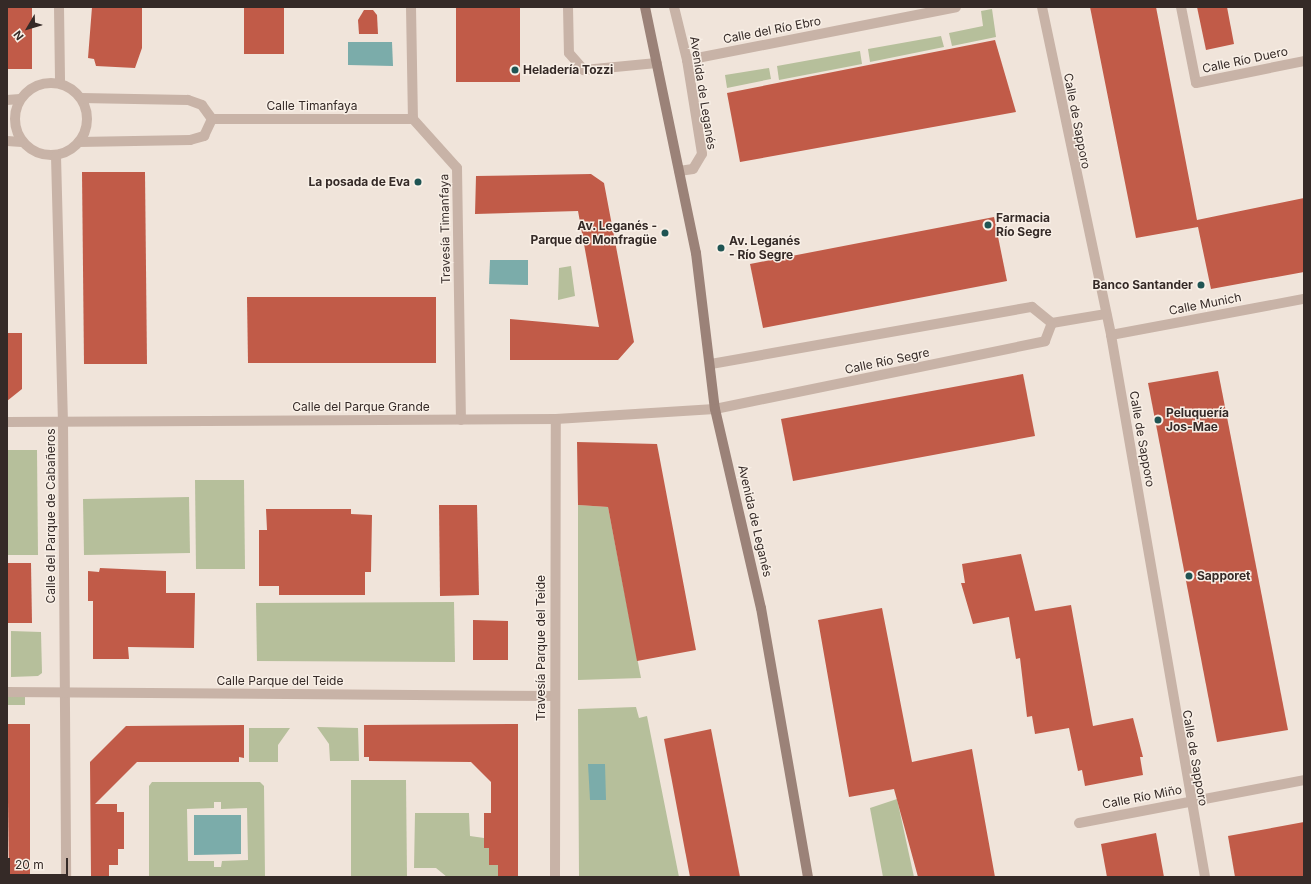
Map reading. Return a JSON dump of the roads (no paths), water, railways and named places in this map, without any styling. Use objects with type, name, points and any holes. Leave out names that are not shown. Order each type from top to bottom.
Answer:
[{"type":"street","points":[[59,7],[60,83]]},
{"type":"street","points":[[411,7],[413,119]]},
{"type":"street","points":[[568,7],[569,53],[584,70],[657,63]]},
{"type":"street","name":"Avenida de Leganés","points":[[645,7],[696,253],[711,364],[715,409],[761,608],[808,877]]},
{"type":"street","name":"Avenida de Leganés","points":[[674,7],[687,60],[702,154],[693,169],[679,171]]},
{"type":"street","name":"Calle del Río Ebro","points":[[687,60],[956,7]]},
{"type":"street","name":"Calle de Sapporo","points":[[1042,7],[1111,335],[1189,802],[1205,877]]},
{"type":"street","name":"Calle Río Duero","points":[[1181,7],[1196,83],[1304,61]]},
{"type":"street","points":[[22,142],[15,118],[20,99],[27,91],[45,83],[60,83],[81,98],[86,110],[86,128],[80,142]]},
{"type":"street","points":[[7,142],[22,142],[43,155],[56,156],[80,142],[190,140],[204,136],[212,119],[202,105],[188,100],[81,98]]},
{"type":"street","points":[[7,100],[20,99]]},
{"type":"street","name":"Calle Timanfaya","points":[[212,119],[413,119]]},
{"type":"street","name":"Travesía Timanfaya","points":[[413,119],[457,168],[461,420]]},
{"type":"street","name":"Calle del Parque de Cabañeros","points":[[56,156],[63,422],[66,877]]},
{"type":"street","name":"Calle Munich","points":[[1111,335],[1304,299]]},
{"type":"street","points":[[711,364],[1032,307],[1052,324],[1106,314]]},
{"type":"street","name":"Calle Río Segre","points":[[715,409],[1046,341],[1052,324]]},
{"type":"street","name":"Calle del Parque Grande","points":[[7,422],[556,419],[715,409]]},
{"type":"street","name":"Travesía Parque del Teide","points":[[555,877],[553,696],[556,419]]},
{"type":"street","name":"Calle Parque del Teide","points":[[7,692],[553,696]]},
{"type":"street","name":"Calle Río Miño","points":[[1079,823],[1304,780]]},
{"type":"water","points":[[348,42],[392,42],[393,66],[348,65]]},
{"type":"water","points":[[490,260],[528,260],[528,285],[489,284]]},
{"type":"water","points":[[588,764],[605,764],[606,800],[590,800]]},
{"type":"water","points":[[194,815],[241,815],[241,854],[194,855]]},
{"type":"place","name":"Heladería Tozzi","points":[[515,70]]},
{"type":"place","name":"La posada de Eva","points":[[418,182]]},
{"type":"place","name":"Farmacia Río Segre","points":[[988,225]]},
{"type":"place","name":"Av. Leganés - Parque de Monfragüe","points":[[665,233]]},
{"type":"place","name":"Av. Leganés - Río Segre","points":[[721,248]]},
{"type":"place","name":"Banco Santander","points":[[1201,285]]},
{"type":"place","name":"Peluquería Jos-Mae","points":[[1158,420]]},
{"type":"place","name":"Sapporet","points":[[1189,576]]}]
